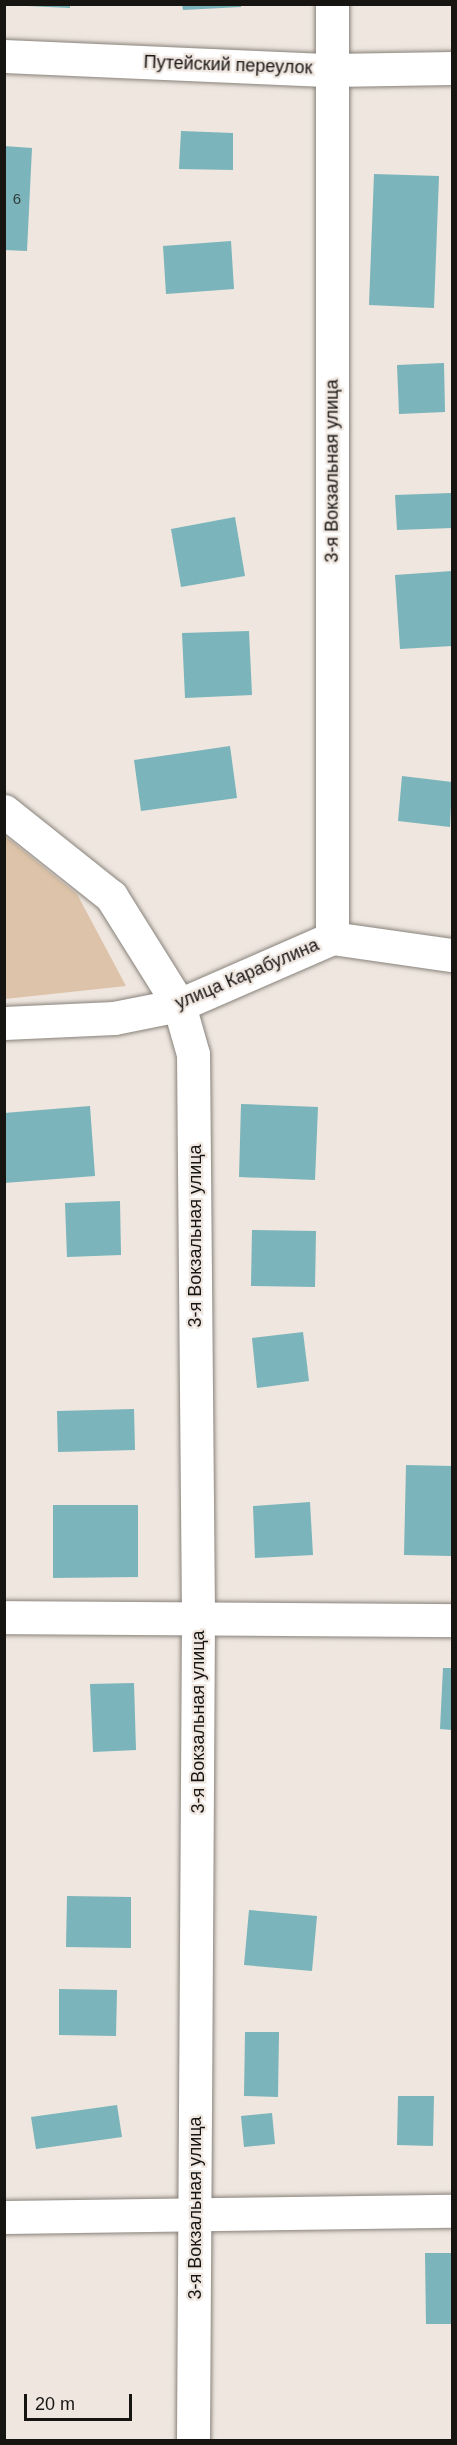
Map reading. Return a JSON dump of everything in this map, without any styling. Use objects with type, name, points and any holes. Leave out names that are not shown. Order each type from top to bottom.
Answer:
[{"type":"street","name":"3-я Вокзальная улица","points":[[332,4],[332,938]]},
{"type":"street","name":"Путейский переулок","points":[[4,56],[331,70],[453,68]]},
{"type":"street","name":"3-я Вокзальная улица","points":[[4,811],[111,896],[179,1005],[194,1054],[198,1619],[193,2440]]},
{"type":"street","name":"улица Карабулина","points":[[4,1023],[114,1018],[179,1005],[332,938],[453,955]]},
{"type":"street","points":[[4,1617],[453,1620]]},
{"type":"street","points":[[4,2217],[453,2211]]},
{"type":"shaded area","points":[[5,836],[77,894],[126,986],[5,999]]},
{"type":"building","points":[[27,4],[70,4],[70,8],[27,6]]},
{"type":"building","points":[[182,4],[241,4],[241,7],[183,10]]},
{"type":"building","points":[[181,131],[233,133],[233,170],[179,169]]},
{"type":"building","points":[[4,146],[32,148],[27,251],[4,250]]},
{"type":"building","points":[[374,174],[439,176],[434,308],[369,305]]},
{"type":"building","points":[[231,241],[234,289],[166,294],[163,246]]},
{"type":"building","points":[[444,363],[445,412],[399,414],[397,365]]},
{"type":"building","points":[[451,493],[452,528],[397,530],[395,495]]},
{"type":"building","points":[[235,517],[245,576],[181,587],[171,529]]},
{"type":"building","points":[[452,571],[452,646],[400,649],[395,575]]},
{"type":"building","points":[[249,631],[252,695],[185,698],[182,633]]},
{"type":"building","points":[[230,746],[237,798],[141,811],[134,760]]},
{"type":"building","points":[[402,776],[452,782],[450,827],[398,821]]},
{"type":"building","points":[[241,1104],[318,1107],[315,1180],[239,1177]]},
{"type":"building","points":[[90,1106],[95,1176],[4,1183],[4,1113]]},
{"type":"building","points":[[120,1201],[121,1255],[67,1257],[65,1203]]},
{"type":"building","points":[[252,1230],[316,1231],[315,1287],[251,1286]]},
{"type":"building","points":[[303,1332],[309,1381],[257,1388],[252,1338]]},
{"type":"building","points":[[134,1409],[135,1450],[58,1452],[57,1411]]},
{"type":"building","points":[[406,1465],[452,1466],[452,1556],[404,1555]]},
{"type":"building","points":[[310,1502],[313,1555],[255,1558],[253,1506]]},
{"type":"building","points":[[53,1505],[138,1505],[138,1577],[53,1578]]},
{"type":"building","points":[[443,1668],[452,1668],[452,1730],[440,1729]]},
{"type":"building","points":[[134,1683],[136,1750],[93,1752],[90,1684]]},
{"type":"building","points":[[67,1896],[131,1897],[131,1948],[66,1947]]},
{"type":"building","points":[[249,1910],[317,1916],[312,1971],[244,1965]]},
{"type":"building","points":[[59,1989],[117,1990],[116,2036],[59,2035]]},
{"type":"building","points":[[245,2032],[279,2032],[278,2097],[244,2096]]},
{"type":"building","points":[[398,2096],[434,2096],[433,2146],[397,2145]]},
{"type":"building","points":[[117,2105],[122,2137],[36,2149],[31,2117]]},
{"type":"building","points":[[272,2113],[275,2144],[244,2147],[241,2116]]},
{"type":"building","points":[[425,2253],[452,2253],[452,2324],[426,2324]]}]
